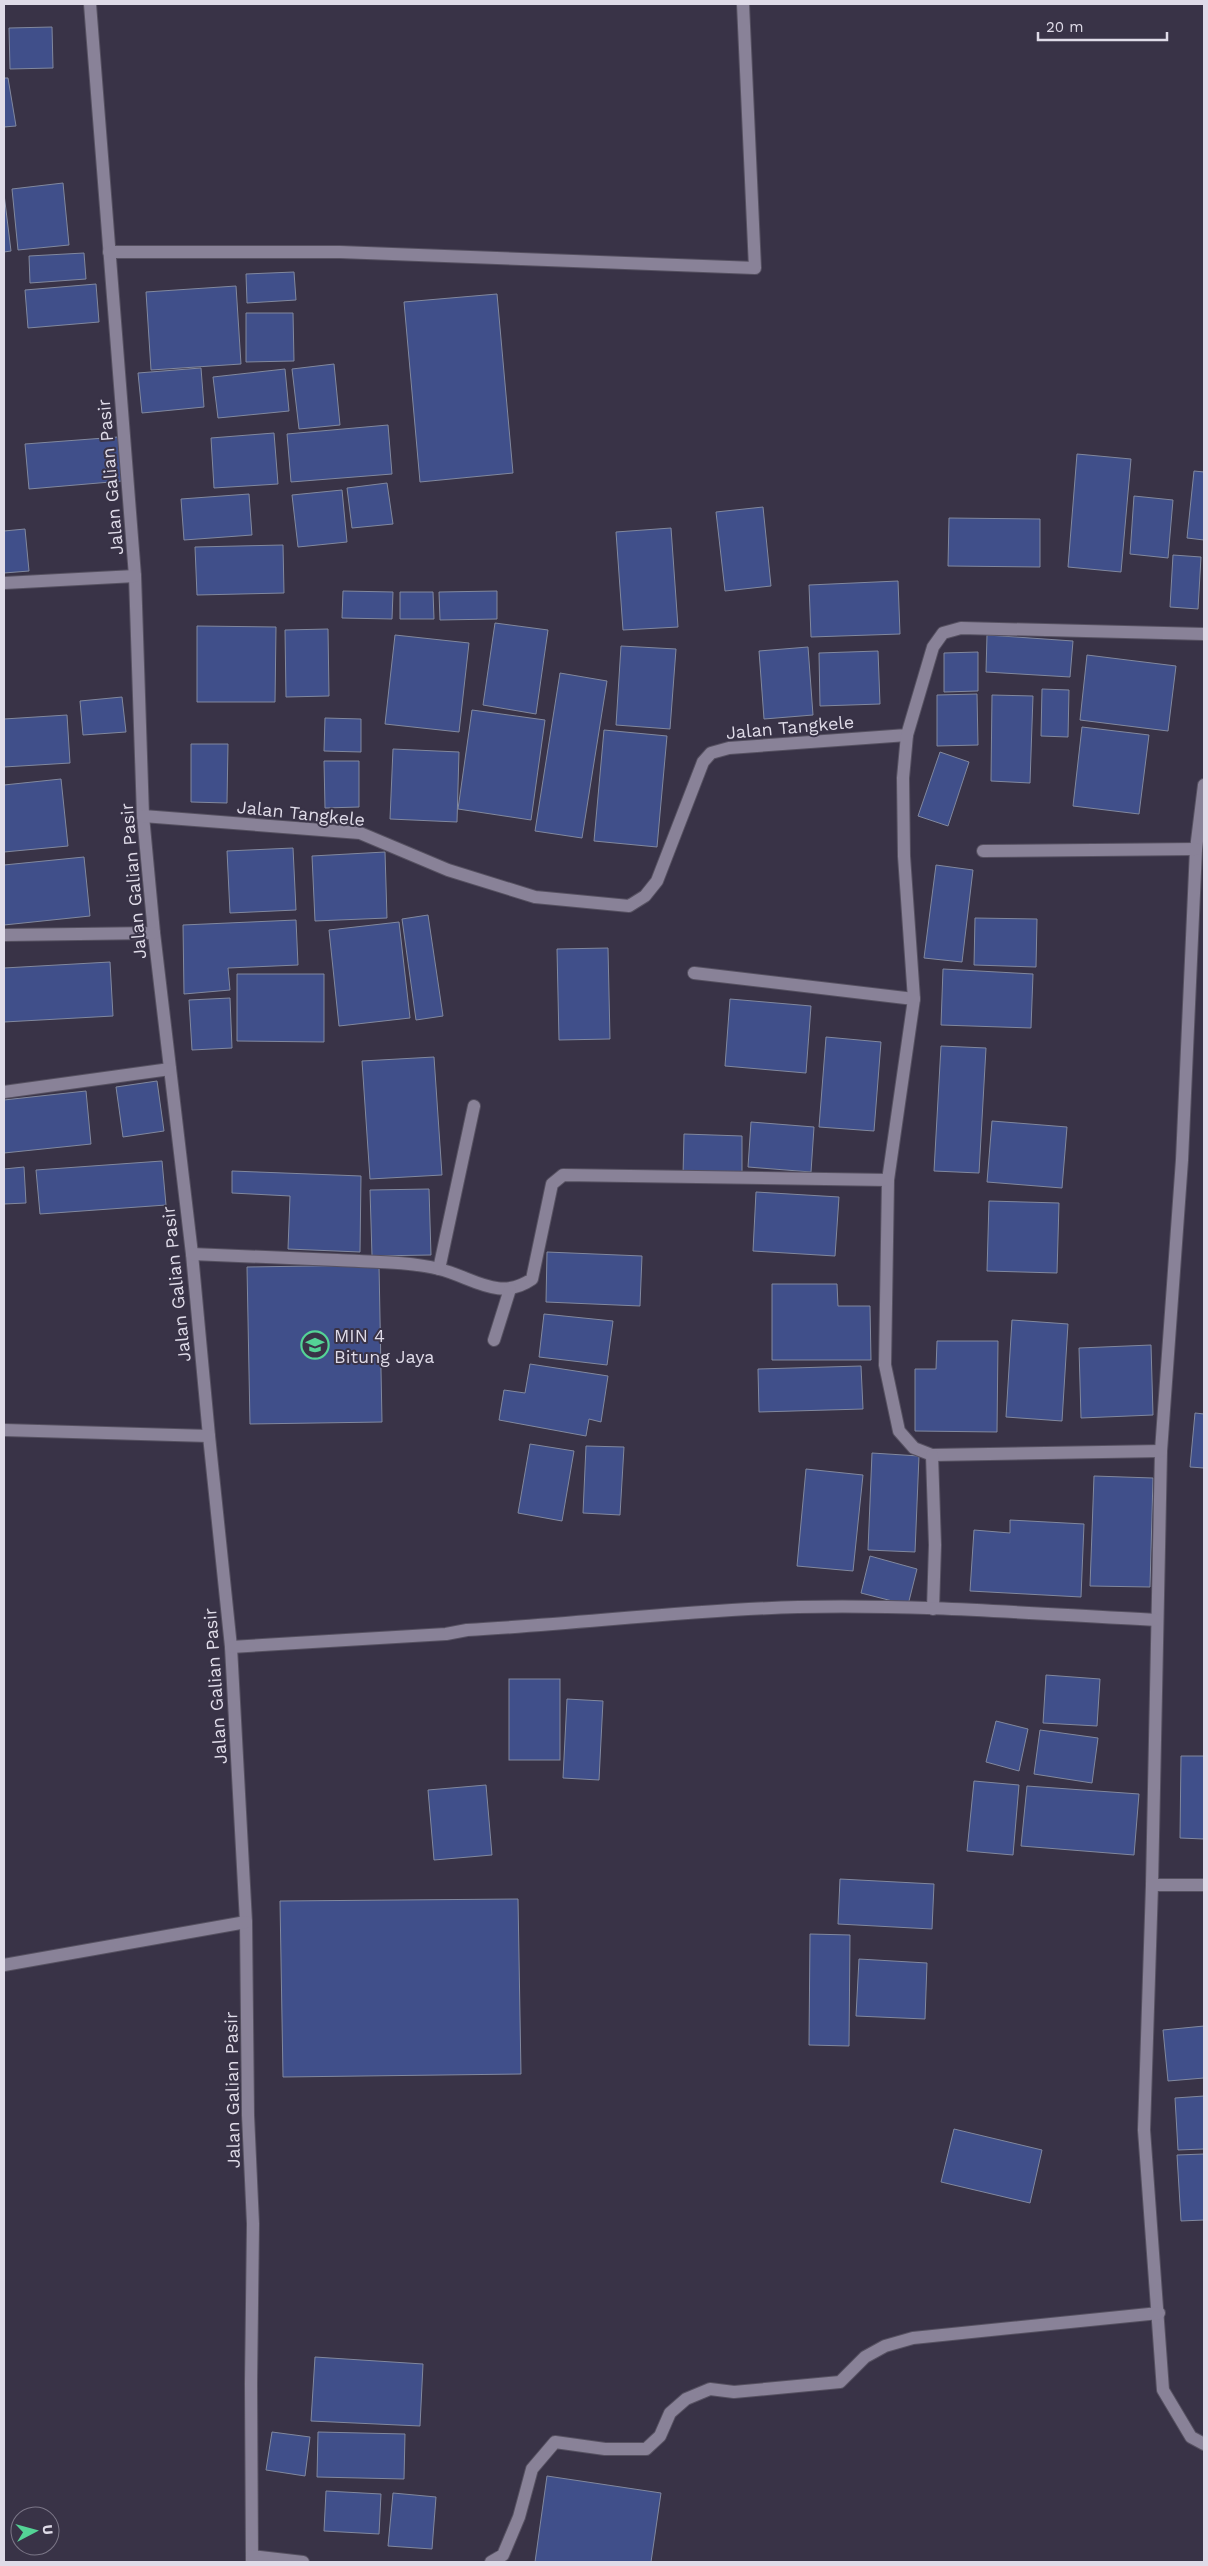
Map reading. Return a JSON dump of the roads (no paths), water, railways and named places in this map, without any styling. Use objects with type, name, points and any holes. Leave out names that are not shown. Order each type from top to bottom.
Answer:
[{"type":"street","name":"Jalan Galian Pasir","points":[[90,4],[108,252],[135,576],[143,816],[154,933],[192,1254],[208,1436],[231,1646],[246,1922],[248,2115],[253,2224],[251,2384],[252,2559]]},
{"type":"street","points":[[108,252],[340,252],[755,268],[743,4]]},
{"type":"street","points":[[4,582],[135,576]]},
{"type":"street","points":[[1161,1451],[932,1455],[914,1448],[899,1431],[885,1365],[888,1180],[914,999],[904,856],[903,778],[907,735],[933,647],[943,633],[961,628],[1204,634]]},
{"type":"street","name":"Jalan Tangkele","points":[[143,816],[360,833],[448,870],[535,897],[629,906],[645,896],[657,881],[703,762],[712,753],[729,748],[907,735]]},
{"type":"street","points":[[1204,785],[1196,849],[1182,1160],[1161,1451],[1152,1885],[1144,2130],[1159,2313],[1162,2390],[1191,2436],[1204,2444]]},
{"type":"street","points":[[983,851],[1196,849]]},
{"type":"street","points":[[4,935],[154,933]]},
{"type":"street","points":[[694,973],[914,999]]},
{"type":"street","points":[[4,1092],[170,1069]]},
{"type":"street","points":[[439,1269],[474,1106]]},
{"type":"street","points":[[192,1254],[379,1262],[439,1269],[483,1286],[510,1289],[521,1286],[532,1279],[552,1184],[563,1174],[888,1180]]},
{"type":"street","points":[[494,1340],[510,1289]]},
{"type":"street","points":[[4,1430],[208,1436]]},
{"type":"street","points":[[932,1455],[933,1609]]},
{"type":"street","points":[[231,1646],[446,1634],[467,1630],[716,1610],[800,1607],[933,1609],[1156,1620]]},
{"type":"street","points":[[1152,1885],[1204,1885]]},
{"type":"street","points":[[4,1965],[246,1922]]},
{"type":"street","points":[[491,2562],[504,2556],[519,2516],[532,2469],[555,2442],[605,2449],[646,2449],[660,2436],[670,2413],[686,2398],[710,2389],[734,2392],[840,2382],[865,2357],[885,2346],[913,2338],[1159,2313]]},
{"type":"street","points":[[252,2559],[303,2562]]},
{"type":"place","name":"MIN 4 Bitung Jaya","points":[[315,1345]]}]
